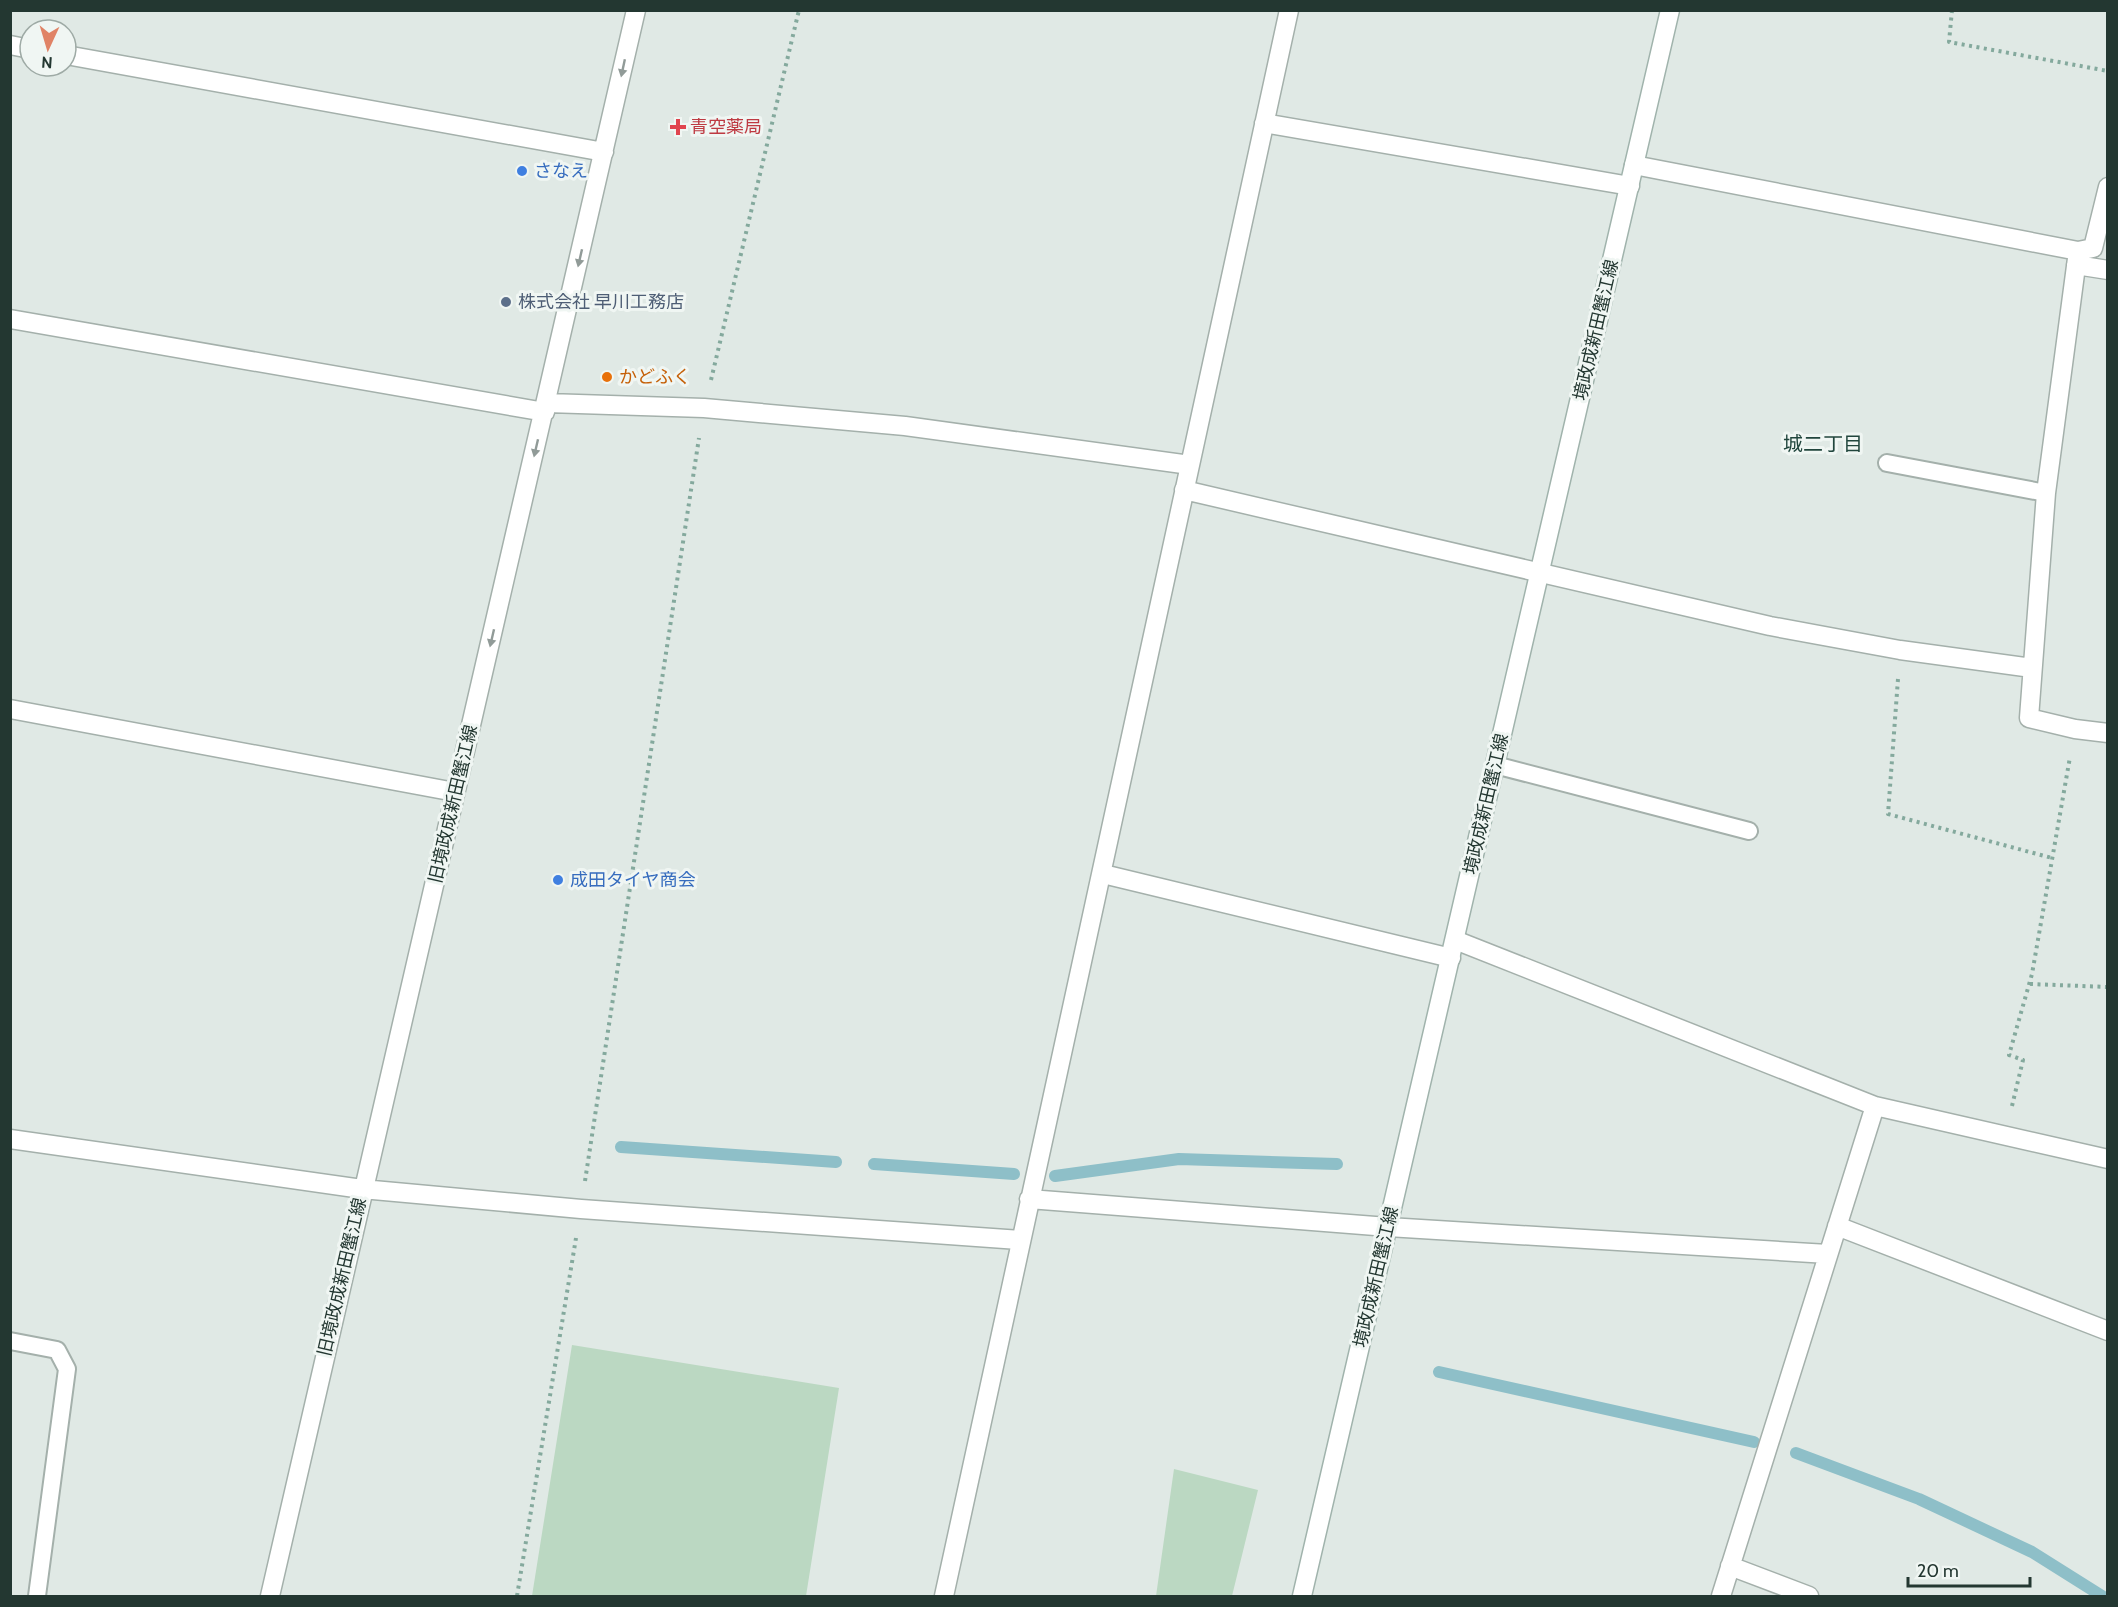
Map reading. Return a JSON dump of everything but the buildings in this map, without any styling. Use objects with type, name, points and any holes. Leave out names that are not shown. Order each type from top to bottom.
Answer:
[{"type":"street","name":"旧境政成新田蟹江線","points":[[270,1596],[362,1188],[414,977],[636,10]]},
{"type":"street","points":[[944,1596],[1020,1240],[1103,874],[1289,10]]},
{"type":"street","name":"境政成新田蟹江線","points":[[1302,1596],[1670,10]]},
{"type":"street","points":[[78,57],[604,152]]},
{"type":"street","points":[[1264,123],[1630,186]]},
{"type":"street","points":[[1634,165],[2077,258],[2108,270]]},
{"type":"street","points":[[2077,258],[2093,248],[2108,187]]},
{"type":"street","points":[[2077,258],[2046,494],[2029,718],[2075,729],[2108,733]]},
{"type":"street","points":[[10,319],[546,408],[704,408],[905,426],[1190,465]]},
{"type":"street","points":[[1184,490],[1770,626],[1900,650],[2032,668]]},
{"type":"street","points":[[10,709],[455,792]]},
{"type":"street","points":[[1103,874],[1450,958]]},
{"type":"street","points":[[1455,940],[1875,1106],[2108,1159]]},
{"type":"street","points":[[1721,1596],[1875,1106]]},
{"type":"street","points":[[10,1139],[362,1188],[581,1209],[1020,1240]]},
{"type":"street","points":[[1029,1200],[1388,1227],[1828,1254]]},
{"type":"street","points":[[1837,1226],[2108,1331]]},
{"type":"street","points":[[1730,1566],[1809,1596]]},
{"type":"lane","points":[[1887,463],[2046,494]]},
{"type":"lane","points":[[1495,765],[1749,831]]},
{"type":"lane","points":[[10,1341],[57,1350],[67,1369],[37,1596]]},
{"type":"path","points":[[517,1596],[581,1209],[635,845],[704,408],[799,10]]},
{"type":"path","points":[[1952,10],[1949,42],[2108,71]]},
{"type":"path","points":[[1900,650],[1888,814],[2052,858]]},
{"type":"path","points":[[2006,1136],[2023,1059],[2008,1055],[2030,984],[2075,729]]},
{"type":"path","points":[[2030,984],[2108,987]]},
{"type":"green space","points":[[572,1345],[839,1388],[806,1596],[532,1596]]},
{"type":"green space","points":[[1174,1469],[1258,1490],[1232,1596],[1156,1596]]},
{"type":"waterway","points":[[621,1147],[836,1162]]},
{"type":"waterway","points":[[1055,1176],[1179,1159],[1337,1164]]},
{"type":"waterway","points":[[874,1164],[1014,1174]]},
{"type":"waterway","points":[[1439,1372],[1754,1442]]},
{"type":"waterway","points":[[1796,1453],[1919,1499],[2032,1552],[2102,1596]]},
{"type":"place","name":"青空薬局","points":[[678,127]]},
{"type":"place","name":"さなえ","points":[[522,171]]},
{"type":"place","name":"株式会社 早川工務店","points":[[506,302]]},
{"type":"place","name":"かどふく","points":[[607,377]]},
{"type":"place","name":"成田タイヤ商会","points":[[558,880]]},
{"type":"district","name":"城二丁目","points":[[1823,444]]}]
